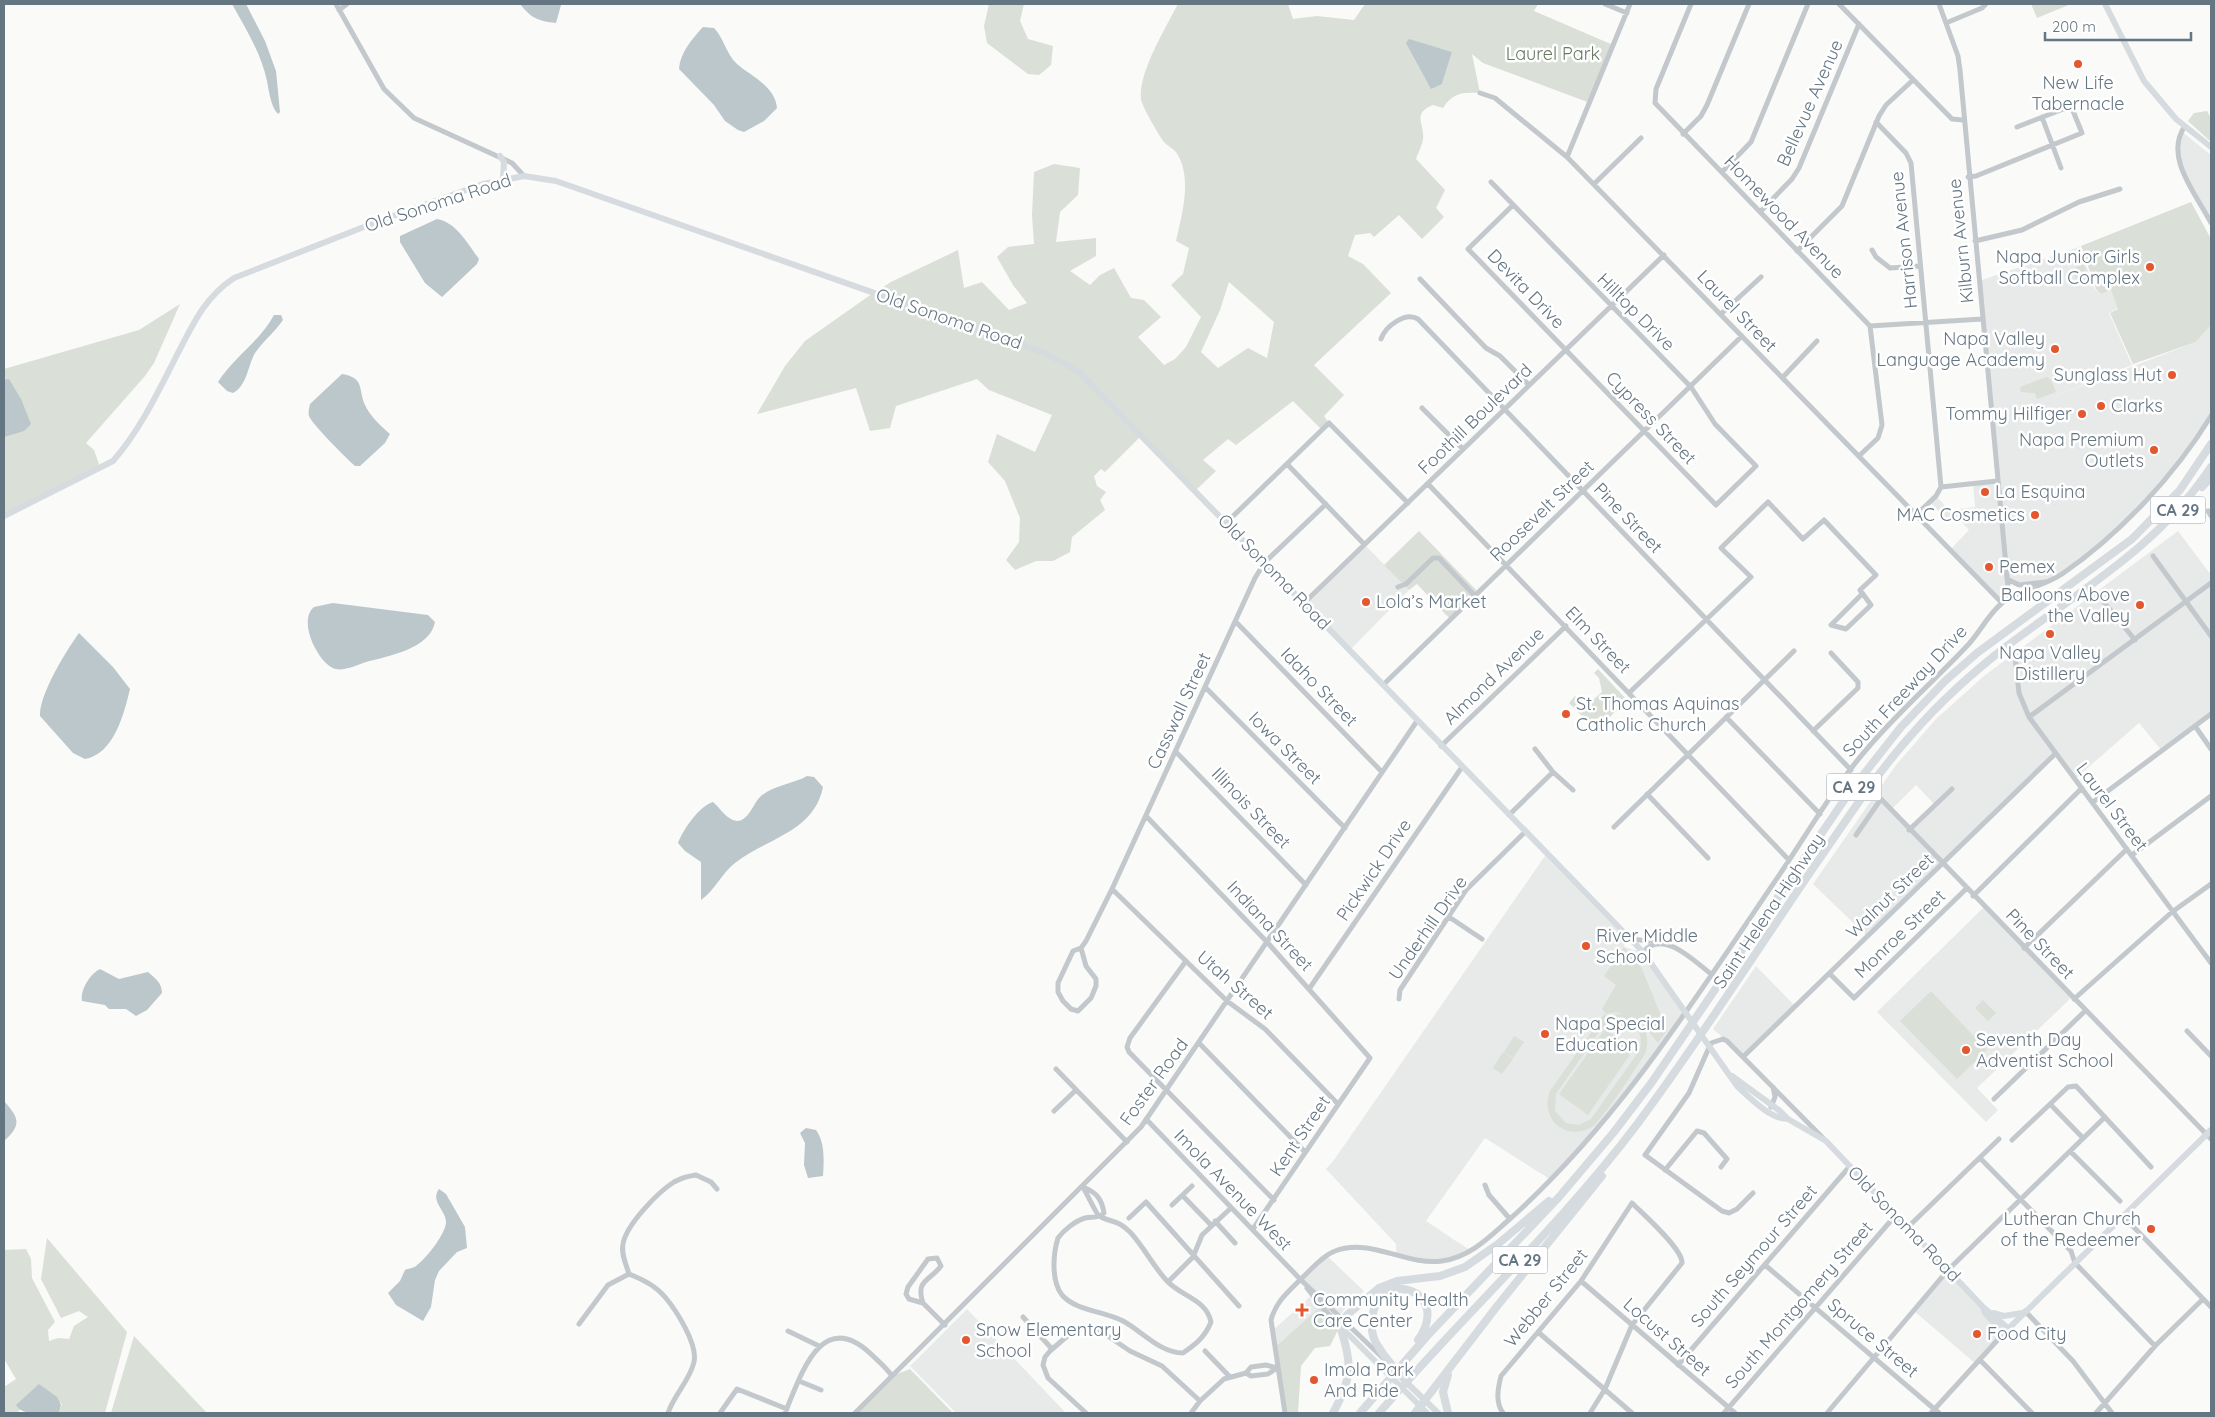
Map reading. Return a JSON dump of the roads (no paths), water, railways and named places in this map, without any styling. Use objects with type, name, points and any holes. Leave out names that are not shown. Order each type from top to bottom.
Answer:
[{"type":"highway","points":[[2197,465],[2211,440]]},
{"type":"highway","name":"Saint Helena Highway","points":[[1360,1413],[1400,1366],[1580,1173],[1644,1093],[1849,793],[1901,727],[1940,686],[1977,653],[2132,539],[2180,490],[2211,444]]},
{"type":"highway","name":"Saint Helena Highway","points":[[1380,1413],[1567,1209],[1626,1139],[1860,800],[1907,740],[1941,703],[1988,661],[2140,548],[2166,524],[2211,467]]},
{"type":"highway","points":[[2140,548],[2175,519],[2211,477]]},
{"type":"highway","points":[[1420,1407],[1518,1278],[1584,1200],[1626,1139]]},
{"type":"highway","points":[[1333,1413],[1350,1372],[1348,1349],[1342,1322],[1379,1288],[1397,1281],[1453,1273],[1477,1260],[1580,1173]]},
{"type":"highway","points":[[1400,1366],[1424,1332],[1429,1314],[1421,1298],[1403,1289],[1392,1290],[1381,1297],[1375,1305],[1372,1324],[1377,1346],[1402,1377]]},
{"type":"highway","points":[[1448,1413],[1443,1392],[1456,1360]]},
{"type":"main road","points":[[2105,4],[2144,82],[2161,103],[2184,126],[2211,147]]},
{"type":"main road","points":[[500,156],[504,162],[503,179]]},
{"type":"main road","name":"Old Sonoma Road","points":[[4,516],[113,461],[124,448],[151,405],[202,307],[220,286],[234,278],[379,221],[503,179],[524,176],[556,181],[1045,352],[1079,372],[1091,383],[1441,746],[1643,952],[1737,1086],[1750,1098],[1770,1108],[1780,1119],[1788,1120],[1826,1141],[1895,1216],[1983,1307],[1991,1312],[2006,1330]]},
{"type":"main road","points":[[2006,1330],[2210,1134]]},
{"type":"main road","name":"Old Sonoma Road","points":[[1983,1307],[1985,1313],[2006,1330]]},
{"type":"main road","points":[[1991,1312],[2008,1316],[2026,1311]]},
{"type":"main road","points":[[1342,1322],[1427,1413]]},
{"type":"main road","points":[[1402,1377],[1420,1407],[1438,1413]]},
{"type":"street","points":[[336,4],[384,89],[402,108],[414,118],[500,156],[517,167],[524,176]]},
{"type":"street","points":[[339,10],[347,4]]},
{"type":"street","points":[[1605,4],[1627,13]]},
{"type":"street","points":[[1567,157],[1630,4]]},
{"type":"street","name":"Homewood Avenue","points":[[1691,4],[1655,94],[1658,106],[1870,326]]},
{"type":"street","points":[[1683,134],[1701,116],[1708,105],[1749,4]]},
{"type":"street","points":[[1722,172],[1751,142],[1808,4]]},
{"type":"street","points":[[1839,4],[1952,119],[1963,120]]},
{"type":"street","name":"Kilburn Avenue","points":[[1939,4],[1958,56],[2009,598]]},
{"type":"street","points":[[1946,23],[1982,8],[1986,4]]},
{"type":"street","name":"Bellevue Avenue","points":[[1760,212],[1792,179],[1799,168],[1859,24]]},
{"type":"street","points":[[1797,251],[1842,206],[1876,122],[1886,105],[1913,80]]},
{"type":"street","name":"Laurel Street","points":[[1480,93],[1495,98],[1567,157],[2002,603]]},
{"type":"street","points":[[1968,177],[1976,176],[2082,133],[2071,106],[2018,127]]},
{"type":"street","points":[[2042,117],[2061,168]]},
{"type":"street","name":"Harrison Avenue","points":[[1876,122],[1906,152],[1911,164],[1942,487]]},
{"type":"street","points":[[2184,126],[2177,144],[2178,159],[2211,223]]},
{"type":"street","points":[[1594,184],[1641,138]]},
{"type":"street","name":"Hilltop Drive","points":[[1491,182],[1691,387],[1714,424],[1756,466],[1716,505]]},
{"type":"street","points":[[1975,241],[2022,230],[2085,200],[2120,189]]},
{"type":"street","name":"Devita Drive","points":[[1513,205],[1468,249],[1566,351]]},
{"type":"street","points":[[1872,250],[1876,257],[1890,268],[1920,266]]},
{"type":"street","name":"Foothill Boulevard","points":[[1304,603],[1664,255]]},
{"type":"street","points":[[1721,314],[1760,276]]},
{"type":"street","points":[[1420,279],[1486,348],[1500,356],[1529,385]]},
{"type":"street","name":"Pine Street","points":[[1381,339],[1387,330],[1400,320],[1410,316],[1418,319],[1851,770]]},
{"type":"street","points":[[1859,456],[1878,438],[1882,425],[1870,326],[1927,324],[1982,319]]},
{"type":"street","name":"Roosevelt Street","points":[[1383,685],[1742,336]]},
{"type":"street","points":[[1782,377],[1816,341]]},
{"type":"street","name":"Cypress Street","points":[[1566,351],[1716,505]]},
{"type":"street","points":[[1422,408],[1463,449]]},
{"type":"street","name":"South Freeway Drive","points":[[1285,1413],[1272,1332],[1274,1310],[1284,1295],[1324,1257],[1334,1251],[1354,1247],[1426,1261],[1454,1258],[1471,1251],[1510,1219],[1564,1167],[1607,1119],[1638,1080],[1851,770],[1910,701],[1966,647],[2002,603],[2009,598],[2053,580],[2095,549],[2117,529],[2179,462],[2211,416]]},
{"type":"street","points":[[1227,522],[1329,423],[1408,503]]},
{"type":"street","points":[[1287,464],[1364,544]]},
{"type":"street","points":[[1916,515],[1936,496],[1942,487],[1997,481]]},
{"type":"street","name":"Elm Street","points":[[1428,484],[1630,692],[1789,860]]},
{"type":"street","points":[[1630,692],[1751,577],[1721,548],[1768,502],[1803,539],[1824,520],[1876,575],[1860,590],[1871,605],[1846,629],[1831,624],[1862,594]]},
{"type":"street","name":"Casswall Street","points":[[1081,948],[1086,966],[1096,979],[1096,986],[1091,998],[1078,1011],[1071,1009],[1058,992],[1058,983],[1073,951],[1081,948],[1112,889],[1265,562],[1326,504]]},
{"type":"street","points":[[2153,556],[2211,636]]},
{"type":"street","points":[[1398,587],[1406,584],[1433,558],[1438,558],[1475,596]]},
{"type":"street","points":[[2008,579],[2019,585],[2053,580]]},
{"type":"street","points":[[2030,717],[2211,583]]},
{"type":"street","points":[[2098,595],[2134,640]]},
{"type":"street","name":"Idaho Street","points":[[1236,622],[1382,772]]},
{"type":"street","name":"Almond Avenue","points":[[1441,746],[1566,626]]},
{"type":"street","points":[[1614,827],[1794,651]]},
{"type":"street","points":[[1813,731],[1858,688],[1858,682],[1831,653]]},
{"type":"street","name":"Laurel Street","points":[[2014,656],[2019,693],[2030,717],[2055,754],[2093,802],[2211,964]]},
{"type":"street","name":"Iowa Street","points":[[1205,688],[1344,828]]},
{"type":"street","points":[[2093,802],[2211,714]]},
{"type":"street","points":[[1726,717],[1820,814]]},
{"type":"street","name":"Foster Road","points":[[855,1413],[1083,1187],[1127,1142],[1146,1119],[1167,1091],[1418,721]]},
{"type":"street","points":[[2195,726],[2211,749]]},
{"type":"street","points":[[1535,749],[1553,772],[1573,790]]},
{"type":"street","name":"Illinois Street","points":[[1176,752],[1306,885]]},
{"type":"street","name":"Walnut Street","points":[[1744,1056],[2055,754]]},
{"type":"street","name":"Pickwick Drive","points":[[1309,989],[1462,767]]},
{"type":"street","points":[[1509,815],[1553,772]]},
{"type":"street","name":"Monroe Street","points":[[1973,896],[2082,788]]},
{"type":"street","points":[[1909,830],[1952,789]]},
{"type":"street","points":[[1647,794],[1708,858]]},
{"type":"street","points":[[2132,855],[2211,796]]},
{"type":"street","name":"Pine Street","points":[[1856,835],[1881,799],[2085,1011],[2210,1134]]},
{"type":"street","name":"Indiana Street","points":[[1146,816],[1267,942],[1370,1058]]},
{"type":"street","name":"Underhill Drive","points":[[1398,999],[1400,990],[1466,890],[1526,831]]},
{"type":"street","points":[[2024,948],[2127,848]]},
{"type":"street","points":[[2074,999],[2172,912],[2211,884]]},
{"type":"street","name":"Utah Street","points":[[1112,889],[1227,1001],[1265,1029],[1338,1104]]},
{"type":"street","name":"Monroe Street","points":[[1830,974],[1854,998],[1966,889]]},
{"type":"street","points":[[1448,917],[1482,939]]},
{"type":"street","points":[[1630,939],[1660,942],[1673,947],[1711,974]]},
{"type":"street","points":[[1643,952],[1647,947],[1660,942]]},
{"type":"street","points":[[1186,961],[1130,1038],[1127,1047],[1129,1052],[1274,1200]]},
{"type":"street","points":[[1994,1099],[2085,1011]]},
{"type":"street","points":[[2187,1031],[2211,1056]]},
{"type":"street","name":"Old Sonoma Road","points":[[1665,1170],[1645,1155],[1689,1093],[1711,1043],[1723,1038],[1744,1056],[1826,1141]]},
{"type":"street","points":[[1199,1043],[1305,1152]]},
{"type":"street","name":"Kent Street","points":[[1253,1229],[1370,1058]]},
{"type":"street","points":[[1056,1068],[1127,1142]]},
{"type":"street","points":[[1770,1108],[1774,1097],[1773,1086]]},
{"type":"street","points":[[2012,1140],[2068,1087],[2076,1086],[2151,1167]]},
{"type":"street","points":[[1054,1111],[1076,1090]]},
{"type":"street","points":[[2050,1104],[2083,1138]]},
{"type":"street","points":[[1827,1413],[1948,1270],[2105,1117]]},
{"type":"street","name":"Imola Avenue West","points":[[1146,1119],[1342,1322],[1402,1377]]},
{"type":"street","points":[[1721,1167],[1727,1159],[1704,1133],[1697,1131],[1665,1170],[1722,1211],[1730,1213],[1738,1210],[1752,1193]]},
{"type":"street","points":[[1907,1228],[1999,1139]]},
{"type":"street","points":[[2070,1151],[2120,1201]]},
{"type":"street","points":[[1980,1158],[2071,1251],[2075,1263],[2155,1346]]},
{"type":"street","name":"South Seymour Street","points":[[1678,1365],[1850,1166]]},
{"type":"street","points":[[630,1274],[624,1259],[623,1243],[636,1217],[674,1182],[687,1176],[702,1177],[717,1189]]},
{"type":"street","points":[[1485,1185],[1489,1195],[1510,1219]]},
{"type":"street","points":[[1172,1206],[1192,1186]]},
{"type":"street","points":[[1083,1187],[1090,1197],[1094,1211],[1100,1217]]},
{"type":"street","points":[[1083,1187],[1092,1190],[1103,1201],[1104,1213],[1100,1217]]},
{"type":"street","points":[[1183,1196],[1210,1225]]},
{"type":"street","points":[[1129,1218],[1146,1202],[1193,1257],[1239,1306]]},
{"type":"street","name":"Webber Street","points":[[1503,1413],[1499,1408],[1498,1389],[1501,1376],[1581,1281],[1632,1203],[1676,1249],[1682,1258],[1682,1263],[1632,1325]]},
{"type":"street","points":[[1168,1282],[1193,1257],[1202,1235],[1210,1225],[1231,1208]]},
{"type":"street","name":"South Montgomery Street","points":[[1724,1413],[1895,1216]]},
{"type":"street","points":[[2123,1216],[2211,1307]]},
{"type":"street","points":[[1100,1217],[1116,1221],[1129,1231],[1168,1282],[1206,1308],[1211,1322],[1206,1332],[1200,1341],[1183,1353],[1175,1353],[1146,1337],[1123,1321],[1070,1301],[1057,1286],[1055,1272],[1058,1238],[1075,1223],[1085,1218],[1100,1217]]},
{"type":"street","points":[[1215,1221],[1235,1242]]},
{"type":"street","points":[[923,1304],[919,1292],[921,1286],[941,1266],[937,1258],[928,1259],[906,1290],[909,1299],[923,1304],[945,1325]]},
{"type":"street","name":"Spruce Street","points":[[1764,1265],[1816,1307],[1935,1412]]},
{"type":"street","points":[[579,1324],[608,1285],[630,1274],[641,1278],[665,1297],[693,1342],[695,1351],[692,1367],[668,1413]]},
{"type":"street","name":"Locust Street","points":[[1581,1281],[1735,1413]]},
{"type":"street","points":[[2096,1413],[2155,1346],[2203,1299]]},
{"type":"street","points":[[2026,1311],[2073,1361],[2104,1405],[2112,1413]]},
{"type":"street","points":[[1023,1317],[1052,1349]]},
{"type":"street","points":[[1590,1413],[1605,1389],[1632,1325]]},
{"type":"street","points":[[1086,1413],[1048,1378],[1043,1365],[1045,1357],[1052,1349],[1072,1332],[1080,1328],[1099,1330],[1130,1351],[1162,1366],[1200,1401]]},
{"type":"street","points":[[1935,1412],[2006,1330]]},
{"type":"street","points":[[788,1331],[819,1346]]},
{"type":"street","points":[[1538,1332],[1632,1413]]},
{"type":"street","points":[[720,1413],[737,1389],[786,1411],[799,1381],[819,1346],[830,1339],[847,1337],[863,1346],[892,1376]]},
{"type":"street","points":[[1205,1351],[1230,1377]]},
{"type":"street","points":[[1980,1360],[2032,1413]]},
{"type":"street","points":[[1191,1413],[1215,1386],[1230,1377],[1246,1373],[1251,1367],[1266,1365],[1277,1368]]},
{"type":"street","points":[[1246,1373],[1251,1376],[1268,1374],[1277,1368]]},
{"type":"street","points":[[799,1381],[820,1390]]},
{"type":"place","name":"New Life Tabernacle","points":[[2078,64]]},
{"type":"place","name":"Napa Junior Girls Softball Complex","points":[[2150,267]]},
{"type":"place","name":"Napa Valley Language Academy","points":[[2055,349]]},
{"type":"place","name":"Sunglass Hut","points":[[2172,375]]},
{"type":"place","name":"Clarks","points":[[2101,406]]},
{"type":"place","name":"Tommy Hilfiger","points":[[2082,414]]},
{"type":"place","name":"Napa Premium Outlets","points":[[2154,450]]},
{"type":"place","name":"La Esquina","points":[[1985,492]]},
{"type":"place","name":"MAC Cosmetics","points":[[2035,515]]},
{"type":"place","name":"Pemex","points":[[1989,567]]},
{"type":"place","name":"Lola’s Market","points":[[1366,602]]},
{"type":"place","name":"Balloons Above the Valley","points":[[2140,605]]},
{"type":"place","name":"Napa Valley Distillery","points":[[2050,634]]},
{"type":"place","name":"St. Thomas Aquinas Catholic Church","points":[[1566,714]]},
{"type":"place","name":"River Middle School","points":[[1586,946]]},
{"type":"place","name":"Napa Special Education","points":[[1545,1034]]},
{"type":"place","name":"Seventh Day Adventist School","points":[[1966,1050]]},
{"type":"place","name":"Lutheran Church of the Redeemer","points":[[2151,1229]]},
{"type":"place","name":"Community Health Care Center","points":[[1302,1310]]},
{"type":"place","name":"Food City","points":[[1977,1334]]},
{"type":"place","name":"Snow Elementary School","points":[[966,1340]]},
{"type":"place","name":"Imola Park And Ride","points":[[1314,1380]]},
{"type":"park label","name":"Laurel Park","points":[[1553,54]]}]
